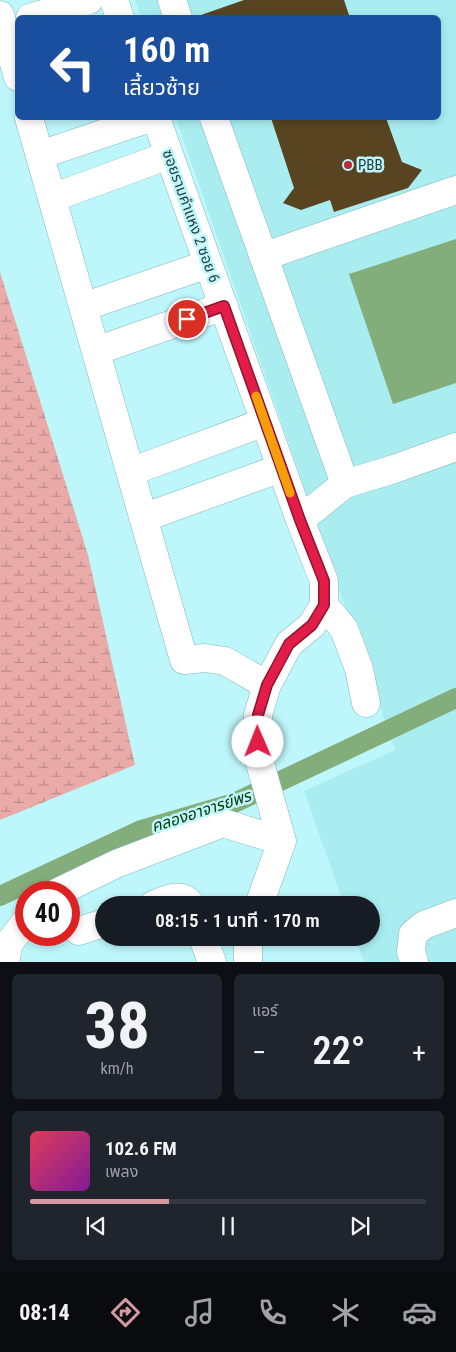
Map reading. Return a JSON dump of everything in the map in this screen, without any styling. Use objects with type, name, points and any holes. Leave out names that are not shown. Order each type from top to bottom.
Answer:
[{"type":"street","points":[[40,15],[89,0]]},
{"type":"street","points":[[114,0],[119,15]]},
{"type":"street","points":[[172,0],[177,15]]},
{"type":"street","points":[[7,20],[15,61]]},
{"type":"street","points":[[30,120],[184,660],[205,658],[225,661],[267,685]]},
{"type":"street","points":[[40,155],[144,120]]},
{"type":"street","name":"ซอยรามคำแหง 2 ซอย 6","points":[[157,120],[281,468],[324,581],[324,605]]},
{"type":"street","points":[[215,120],[345,484]]},
{"type":"street","points":[[52,198],[169,155]]},
{"type":"street","points":[[265,256],[456,190]]},
{"type":"street","points":[[83,308],[208,264]]},
{"type":"street","points":[[96,351],[224,306]]},
{"type":"street","points":[[130,472],[265,422]]},
{"type":"street","points":[[300,520],[345,484],[456,448]]},
{"type":"street","points":[[143,518],[281,468]]},
{"type":"street","points":[[262,896],[282,841],[258,756],[258,715],[267,685],[289,644],[312,625],[324,605],[344,630],[359,669],[366,703]]},
{"type":"street","points":[[80,881],[116,864],[223,823],[282,841]]},
{"type":"street","points":[[414,962],[411,951],[413,934],[424,925],[456,913]]},
{"type":"street","points":[[5,962],[10,943],[15,936]]},
{"type":"street","points":[[206,946],[212,962]]},
{"type":"street","points":[[248,946],[248,962]]},
{"type":"shaded area","points":[[135,0],[456,0],[456,962],[364,962],[358,946],[380,946],[380,896],[341,896],[304,791],[395,750],[177,120],[441,120],[441,15],[140,15]]},
{"type":"shaded area","points":[[456,239],[456,383],[393,404],[349,274]]},
{"type":"green space","points":[[0,272],[88,555],[135,765],[0,820]]},
{"type":"building","points":[[244,0],[344,0],[349,15],[201,15]]},
{"type":"building","name":"PBB","points":[[272,120],[387,120],[402,162],[422,170],[408,188],[334,212],[330,200],[301,210],[283,203],[294,188]]},
{"type":"waterway","name":"คลองอาจารย์พร","points":[[0,896],[141,830],[234,803],[456,698]]},
{"type":"slow traffic","points":[[256,396],[290,493]]},
{"type":"place","name":"PBB","points":[[348,165]]},
{"type":"route","points":[[187,319],[224,306],[300,520],[324,581],[324,605],[312,625],[289,644],[267,685],[258,715],[258,742]]}]
